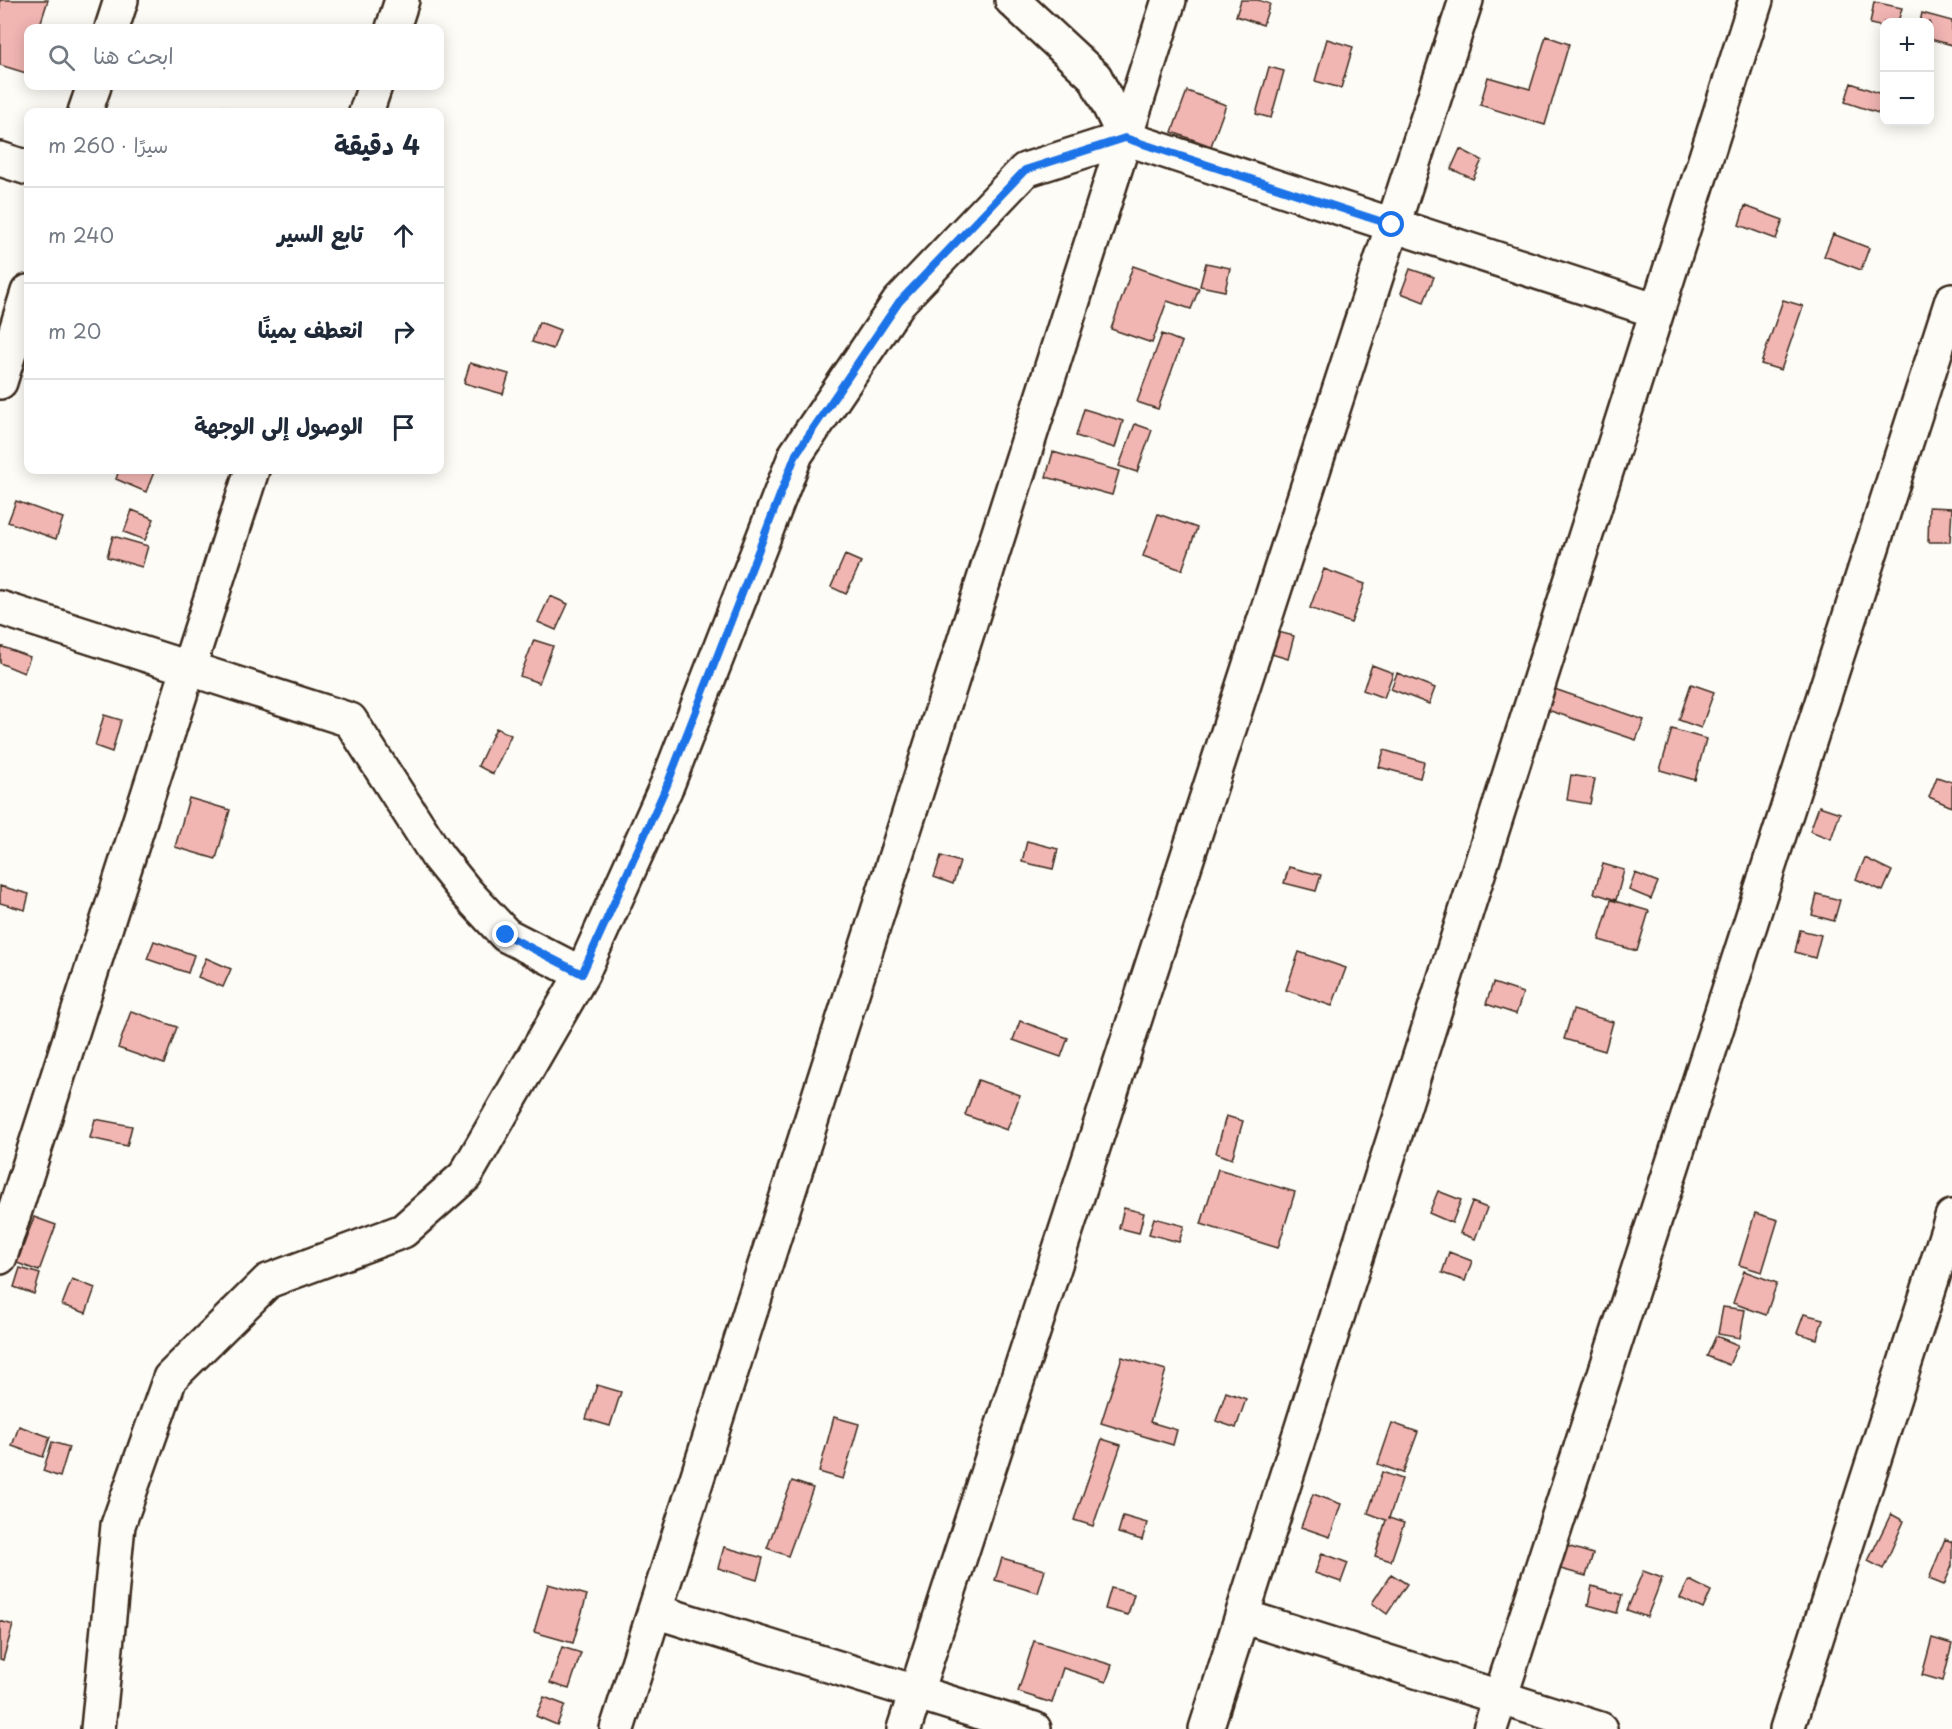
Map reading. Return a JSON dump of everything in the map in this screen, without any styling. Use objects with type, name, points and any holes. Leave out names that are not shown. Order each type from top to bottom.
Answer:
[{"type":"street","points":[[113,24],[121,0]]},
{"type":"street","points":[[394,24],[402,0]]},
{"type":"street","points":[[1012,0],[1095,77],[1125,138]]},
{"type":"street","points":[[617,1729],[1169,0]]},
{"type":"street","points":[[904,1729],[1466,0]]},
{"type":"street","points":[[1206,1729],[1756,0]]},
{"type":"street","points":[[86,108],[93,90]]},
{"type":"street","points":[[367,108],[374,90]]},
{"type":"street","points":[[98,1729],[118,1525],[170,1378],[268,1281],[403,1231],[465,1176],[582,974],[667,785],[796,454],[899,302],[1025,170],[1125,138],[1657,311]]},
{"type":"street","points":[[0,159],[24,167]]},
{"type":"street","points":[[1490,1729],[1952,300]]},
{"type":"street","points":[[0,382],[24,305]]},
{"type":"street","points":[[0,1257],[251,474]]},
{"type":"street","points":[[0,608],[350,720],[438,857],[467,893],[506,935],[582,974]]},
{"type":"street","points":[[1787,1729],[1952,1218]]},
{"type":"street","points":[[655,1611],[1034,1729]]},
{"type":"street","points":[[1242,1616],[1600,1729]]},
{"type":"building","points":[[0,0],[48,0],[40,24],[24,24],[24,72],[0,65]]},
{"type":"building","points":[[1241,0],[1258,0],[1270,4],[1263,25],[1236,16]]},
{"type":"building","points":[[1874,2],[1902,8],[1899,18],[1880,18],[1880,26],[1870,24]]},
{"type":"building","points":[[1922,13],[1952,21],[1952,45],[1934,40],[1934,18],[1921,18]]},
{"type":"building","points":[[1546,36],[1569,44],[1545,125],[1480,105],[1488,77],[1530,89]]},
{"type":"building","points":[[1327,39],[1353,47],[1341,88],[1315,81]]},
{"type":"building","points":[[1269,67],[1284,71],[1271,118],[1256,114]]},
{"type":"building","points":[[1851,83],[1880,94],[1880,114],[1845,102]]},
{"type":"building","points":[[1187,91],[1226,105],[1211,146],[1172,132]]},
{"type":"building","points":[[1460,149],[1482,160],[1473,179],[1451,169]]},
{"type":"building","points":[[1745,206],[1783,220],[1776,239],[1739,225]]},
{"type":"building","points":[[1833,234],[1869,248],[1861,270],[1824,256]]},
{"type":"building","points":[[1206,263],[1230,268],[1225,291],[1200,286]]},
{"type":"building","points":[[1133,266],[1199,289],[1191,309],[1167,301],[1152,343],[1111,329]]},
{"type":"building","points":[[1410,269],[1434,277],[1424,302],[1401,293]]},
{"type":"building","points":[[1783,300],[1803,306],[1781,370],[1761,364]]},
{"type":"building","points":[[539,322],[560,330],[553,349],[532,342]]},
{"type":"building","points":[[1162,334],[1182,342],[1158,409],[1137,402]]},
{"type":"building","points":[[470,363],[509,374],[503,394],[464,383]]},
{"type":"building","points":[[1084,409],[1123,421],[1115,448],[1076,436]]},
{"type":"building","points":[[1135,424],[1152,430],[1137,472],[1119,466]]},
{"type":"building","points":[[1053,452],[1119,471],[1112,495],[1046,477]]},
{"type":"building","points":[[118,474],[153,474],[146,492],[116,479]]},
{"type":"building","points":[[16,501],[63,518],[56,539],[8,522]]},
{"type":"building","points":[[1929,507],[1952,508],[1950,542],[1928,542]]},
{"type":"building","points":[[132,510],[154,519],[145,540],[124,532]]},
{"type":"building","points":[[1158,514],[1197,528],[1182,570],[1143,556]]},
{"type":"building","points":[[113,536],[148,546],[142,567],[107,557]]},
{"type":"building","points":[[845,555],[861,562],[846,594],[831,587]]},
{"type":"building","points":[[1324,569],[1365,584],[1351,623],[1310,608]]},
{"type":"building","points":[[550,596],[568,604],[556,630],[538,622]]},
{"type":"building","points":[[1270,630],[1294,636],[1288,659],[1265,652]]},
{"type":"building","points":[[534,640],[553,646],[539,683],[520,676]]},
{"type":"building","points":[[0,646],[30,657],[24,673],[0,663]]},
{"type":"building","points":[[1372,665],[1393,673],[1384,698],[1363,690]]},
{"type":"building","points":[[1397,673],[1435,688],[1429,704],[1391,689]]},
{"type":"building","points":[[1540,684],[1644,720],[1636,740],[1533,705]]},
{"type":"building","points":[[1691,684],[1714,692],[1701,728],[1679,720]]},
{"type":"building","points":[[104,715],[121,720],[112,752],[95,746]]},
{"type":"building","points":[[496,728],[511,735],[493,774],[478,766]]},
{"type":"building","points":[[1672,729],[1706,739],[1695,780],[1660,770]]},
{"type":"building","points":[[1384,750],[1424,762],[1420,778],[1379,767]]},
{"type":"building","points":[[1571,775],[1595,779],[1590,804],[1567,800]]},
{"type":"building","points":[[1937,777],[1952,782],[1952,807],[1929,797]]},
{"type":"building","points":[[189,798],[230,810],[216,859],[175,847]]},
{"type":"building","points":[[1819,806],[1840,813],[1831,839],[1810,831]]},
{"type":"building","points":[[1027,841],[1058,849],[1053,869],[1022,862]]},
{"type":"building","points":[[941,856],[960,862],[953,884],[934,877]]},
{"type":"building","points":[[1865,858],[1892,871],[1883,891],[1856,879]]},
{"type":"building","points":[[1603,864],[1624,870],[1616,900],[1594,893]]},
{"type":"building","points":[[1289,867],[1321,875],[1316,891],[1284,883]]},
{"type":"building","points":[[1635,873],[1658,882],[1651,899],[1629,890]]},
{"type":"building","points":[[0,886],[29,894],[25,910],[0,903]]},
{"type":"building","points":[[1817,894],[1840,900],[1834,921],[1812,915]]},
{"type":"building","points":[[1611,900],[1649,911],[1637,951],[1599,940]]},
{"type":"building","points":[[1800,930],[1821,935],[1815,958],[1795,952]]},
{"type":"building","points":[[154,941],[194,955],[188,973],[147,959]]},
{"type":"building","points":[[1299,952],[1346,968],[1332,1006],[1286,990]]},
{"type":"building","points":[[206,958],[231,969],[223,987],[198,977]]},
{"type":"building","points":[[1493,983],[1523,993],[1516,1014],[1486,1004]]},
{"type":"building","points":[[1573,1010],[1613,1022],[1605,1051],[1564,1039]]},
{"type":"building","points":[[131,1011],[177,1027],[164,1064],[118,1048]]},
{"type":"building","points":[[1020,1021],[1068,1038],[1061,1057],[1013,1040]]},
{"type":"building","points":[[978,1080],[1020,1095],[1007,1130],[965,1115]]},
{"type":"building","points":[[1226,1116],[1243,1121],[1232,1159],[1216,1153]]},
{"type":"building","points":[[95,1119],[132,1126],[127,1146],[90,1138]]},
{"type":"building","points":[[1218,1169],[1295,1192],[1278,1248],[1201,1224]]},
{"type":"building","points":[[1438,1191],[1461,1200],[1452,1223],[1429,1213]]},
{"type":"building","points":[[1472,1202],[1487,1208],[1475,1239],[1460,1233]]},
{"type":"building","points":[[1124,1208],[1144,1213],[1139,1233],[1119,1228]]},
{"type":"building","points":[[1755,1213],[1778,1220],[1762,1272],[1739,1265]]},
{"type":"building","points":[[34,1217],[56,1225],[39,1271],[17,1263]]},
{"type":"building","points":[[1154,1218],[1184,1226],[1179,1242],[1149,1234]]},
{"type":"building","points":[[1449,1252],[1472,1261],[1465,1281],[1442,1273]]},
{"type":"building","points":[[20,1268],[40,1274],[34,1294],[14,1287]]},
{"type":"building","points":[[1744,1271],[1777,1283],[1766,1315],[1733,1303]]},
{"type":"building","points":[[72,1279],[95,1288],[86,1313],[62,1305]]},
{"type":"building","points":[[1723,1307],[1745,1310],[1740,1338],[1718,1334]]},
{"type":"building","points":[[1804,1314],[1823,1319],[1817,1339],[1797,1333]]},
{"type":"building","points":[[1716,1336],[1738,1345],[1729,1365],[1707,1356]]},
{"type":"building","points":[[1122,1357],[1166,1370],[1150,1422],[1177,1430],[1173,1445],[1101,1423]]},
{"type":"building","points":[[597,1385],[621,1392],[610,1426],[586,1419]]},
{"type":"building","points":[[1226,1392],[1246,1399],[1236,1428],[1216,1421]]},
{"type":"building","points":[[834,1417],[859,1424],[843,1479],[819,1472]]},
{"type":"building","points":[[1392,1423],[1418,1432],[1403,1473],[1378,1464]]},
{"type":"building","points":[[19,1426],[50,1437],[43,1457],[12,1446]]},
{"type":"building","points":[[1102,1439],[1121,1445],[1093,1526],[1074,1520]]},
{"type":"building","points":[[52,1442],[69,1447],[60,1477],[43,1471]]},
{"type":"building","points":[[1382,1472],[1402,1479],[1389,1518],[1404,1523],[1391,1561],[1375,1556],[1386,1520],[1368,1513]]},
{"type":"building","points":[[792,1481],[813,1488],[788,1556],[767,1548]]},
{"type":"building","points":[[1313,1494],[1341,1504],[1330,1537],[1301,1527]]},
{"type":"building","points":[[1891,1514],[1904,1521],[1883,1569],[1868,1561]]},
{"type":"building","points":[[1123,1516],[1147,1523],[1142,1540],[1118,1533]]},
{"type":"building","points":[[1945,1539],[1952,1542],[1952,1566],[1944,1585],[1929,1579]]},
{"type":"building","points":[[1564,1545],[1593,1554],[1586,1576],[1557,1568]]},
{"type":"building","points":[[724,1547],[763,1558],[757,1580],[718,1568]]},
{"type":"building","points":[[1322,1553],[1348,1563],[1341,1582],[1315,1573]]},
{"type":"building","points":[[1002,1558],[1045,1570],[1038,1593],[995,1580]]},
{"type":"building","points":[[1643,1571],[1662,1578],[1647,1617],[1627,1610]]},
{"type":"building","points":[[1391,1574],[1407,1584],[1387,1614],[1372,1603]]},
{"type":"building","points":[[1689,1580],[1711,1591],[1703,1609],[1680,1598]]},
{"type":"building","points":[[548,1584],[587,1595],[573,1643],[534,1632]]},
{"type":"building","points":[[1592,1586],[1622,1595],[1617,1613],[1588,1605]]},
{"type":"building","points":[[1111,1588],[1134,1594],[1128,1615],[1105,1609]]},
{"type":"building","points":[[0,1621],[13,1625],[3,1660],[0,1659]]},
{"type":"building","points":[[1932,1638],[1952,1644],[1943,1681],[1922,1675]]},
{"type":"building","points":[[1034,1641],[1112,1665],[1106,1682],[1063,1668],[1052,1703],[1018,1692]]},
{"type":"building","points":[[562,1647],[581,1653],[569,1689],[550,1683]]},
{"type":"building","points":[[544,1697],[565,1705],[557,1725],[536,1716]]},
{"type":"route","points":[[506,935],[582,974],[667,785],[796,454],[899,302],[1025,170],[1125,138],[1392,225]]}]
